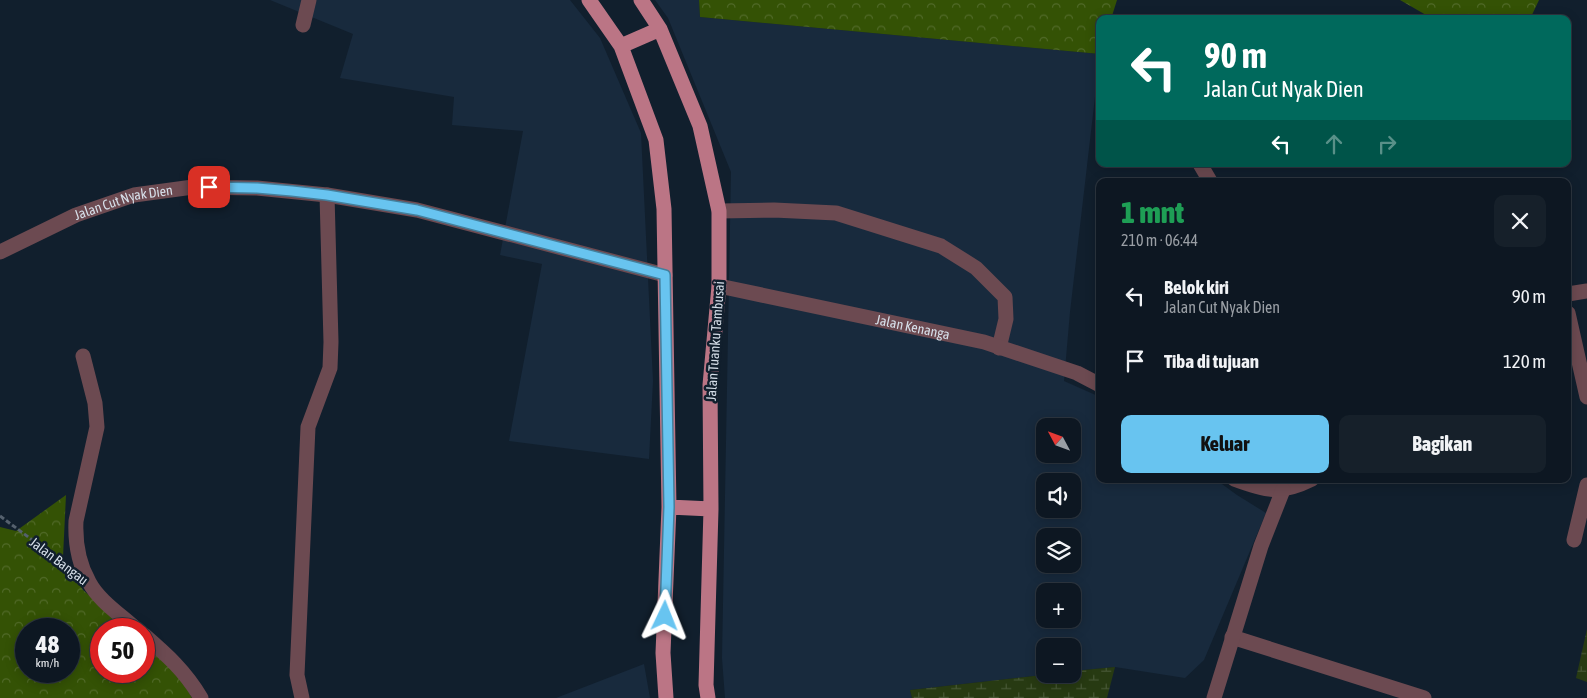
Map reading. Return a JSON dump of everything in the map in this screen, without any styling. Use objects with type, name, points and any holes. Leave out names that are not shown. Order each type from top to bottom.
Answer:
[{"type":"main road","points":[[589,0],[621,46],[656,140],[664,209],[669,507],[663,653],[666,698]]},
{"type":"main road","name":"Jalan Tuanku Tambusai","points":[[640,0],[660,29],[700,126],[719,212],[719,286],[710,386],[711,509],[706,684],[708,698]]},
{"type":"main road","points":[[621,46],[660,29]]},
{"type":"main road","points":[[669,507],[711,509]]},
{"type":"street","points":[[303,25],[309,0]]},
{"type":"street","points":[[1202,167],[1208,178]]},
{"type":"street","name":"Jalan Cut Nyak Dien","points":[[0,252],[76,215],[134,195],[193,187],[257,188],[327,195],[417,210],[665,275]]},
{"type":"street","points":[[302,698],[296,675],[308,427],[330,368],[327,195]]},
{"type":"street","points":[[719,212],[774,210],[836,213],[941,246],[976,268],[1005,297],[1006,319],[999,348]]},
{"type":"street","name":"Jalan Kenanga","points":[[719,286],[984,342],[1077,373],[1096,383]]},
{"type":"street","points":[[1571,294],[1587,291]]},
{"type":"street","points":[[1571,325],[1587,397]]},
{"type":"street","name":"Jalan Bangau","points":[[83,356],[95,403],[97,427],[76,522],[75,537],[78,553],[89,583],[124,618]]},
{"type":"street","points":[[1245,483],[1261,489],[1283,490],[1301,483]]},
{"type":"street","points":[[1574,540],[1587,485]]},
{"type":"street","points":[[1214,698],[1261,546],[1283,490]]},
{"type":"street","points":[[1232,637],[1424,698]]},
{"type":"street","points":[[155,645],[176,663],[191,680],[201,698]]},
{"type":"path","name":"Jalan Bangau","points":[[0,516],[59,560]]},
{"type":"shaded area","points":[[270,0],[570,0],[600,38],[641,133],[653,381],[649,459],[509,441],[542,264],[500,255],[523,131],[452,125],[454,97],[340,78],[353,34]]},
{"type":"shaded area","points":[[655,0],[699,0],[700,17],[1096,54],[1096,88],[1070,312],[1064,381],[1096,395],[1096,483],[1220,483],[1266,513],[1204,660],[1185,678],[1115,667],[1081,670],[1081,638],[1036,638],[1036,676],[910,690],[912,698],[725,698],[722,658],[731,172],[668,18]]},
{"type":"shaded area","points":[[644,664],[650,698],[556,698]]},
{"type":"green space","points":[[699,0],[1117,0],[1112,15],[1096,15],[1096,54],[700,17]]},
{"type":"green space","points":[[1400,0],[1539,0],[1532,15],[1426,15]]},
{"type":"green space","points":[[66,495],[63,557],[83,590],[115,618],[90,618],[90,683],[155,683],[155,654],[179,675],[192,698],[0,698],[0,527],[16,531]]},
{"type":"green space","points":[[1587,629],[1587,682],[1576,678]]},
{"type":"green space","points":[[1115,667],[1107,698],[912,698],[910,690],[1036,676],[1036,683],[1081,683],[1081,670]]},
{"type":"route","points":[[209,187],[292,191],[417,210],[665,275],[669,507],[665,616]]}]
